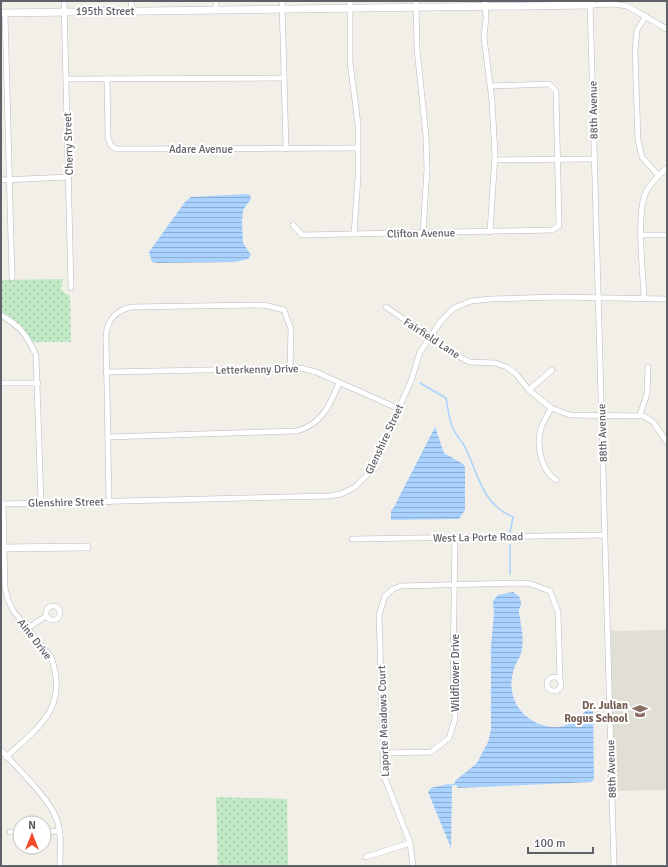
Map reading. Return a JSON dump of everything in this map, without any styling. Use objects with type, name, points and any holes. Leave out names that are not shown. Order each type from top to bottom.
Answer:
[{"type":"street","name":"Cherry Street","points":[[64,1],[71,288]]},
{"type":"street","points":[[131,1],[132,11]]},
{"type":"street","points":[[216,1],[216,10]]},
{"type":"street","points":[[282,1],[286,149]]},
{"type":"street","points":[[350,1],[350,62],[358,124],[358,177],[354,234]]},
{"type":"street","name":"195th Street","points":[[3,13],[64,11],[350,9],[400,8],[416,5],[591,3]]},
{"type":"street","points":[[591,3],[627,6],[667,29]]},
{"type":"street","name":"88th Avenue","points":[[591,3],[614,866]]},
{"type":"street","points":[[485,4],[484,37],[490,86],[495,160],[490,232]]},
{"type":"street","points":[[416,5],[417,49],[426,136],[423,233]]},
{"type":"street","points":[[3,13],[4,71],[10,180],[12,278]]},
{"type":"street","points":[[646,16],[637,30],[635,51],[638,140],[642,157],[658,175]]},
{"type":"street","points":[[66,79],[284,78]]},
{"type":"street","name":"Adare Avenue","points":[[107,79],[108,138],[111,145],[116,149],[358,148]]},
{"type":"street","points":[[490,86],[549,84],[554,87],[556,91],[557,159]]},
{"type":"street","name":"Clifton Avenue","points":[[293,225],[302,235],[552,230],[559,226],[557,159]]},
{"type":"street","points":[[495,160],[594,159]]},
{"type":"street","points":[[644,299],[641,215],[644,195],[658,175],[667,168]]},
{"type":"street","points":[[1,180],[69,177]]},
{"type":"street","points":[[642,235],[667,235]]},
{"type":"street","name":"Glenshire Street","points":[[2,504],[329,496],[341,494],[355,487],[371,471],[410,382],[418,355],[429,337],[454,308],[471,301],[557,297],[598,299],[667,299]]},
{"type":"street","points":[[109,502],[106,335],[107,326],[112,316],[122,309],[132,307],[264,305],[284,310],[291,329],[290,368]]},
{"type":"street","name":"Fairfield Lane","points":[[386,307],[456,355],[470,362],[495,363],[506,367],[516,374],[528,390],[550,408],[570,415],[640,415]]},
{"type":"street","points":[[1,315],[18,325],[29,339],[36,356],[41,503]]},
{"type":"street","points":[[648,367],[647,394],[640,415],[653,422],[667,442]]},
{"type":"street","name":"Letterkenny Drive","points":[[106,372],[290,368],[310,370],[399,409]]},
{"type":"street","points":[[528,390],[552,370]]},
{"type":"street","points":[[1,383],[38,383]]},
{"type":"street","points":[[108,437],[297,431],[310,426],[323,415],[339,383]]},
{"type":"street","points":[[550,408],[541,429],[540,448],[543,463],[550,476],[556,480]]},
{"type":"street","name":"Aine Drive","points":[[2,504],[2,548],[5,588],[8,600],[14,612],[51,656],[55,673],[52,710],[44,722],[6,756]]},
{"type":"street","name":"West La Porte Road","points":[[352,539],[605,534]]},
{"type":"street","name":"Wildflower Drive","points":[[383,753],[431,752],[449,738],[455,719],[455,537]]},
{"type":"street","points":[[2,548],[87,548]]},
{"type":"street","points":[[456,585],[526,584],[550,591],[558,612],[560,681]]},
{"type":"street","name":"Laporte Meadows Court","points":[[413,866],[410,843],[385,783],[379,615],[385,596],[393,589],[401,586],[456,585]]},
{"type":"street","points":[[28,628],[46,616]]},
{"type":"street","points":[[1,750],[49,804],[57,821],[59,831],[60,866]]},
{"type":"street","points":[[52,831],[59,831]]},
{"type":"street","points":[[366,857],[410,843]]},
{"type":"shaded area","name":"Dr. Julian Rogus School","points":[[611,629],[613,631],[667,630],[667,790],[613,791]]},
{"type":"green space","points":[[63,279],[61,289],[70,296],[71,342],[33,342],[20,324],[1,312],[1,280]]},
{"type":"green space","points":[[216,797],[287,799],[288,866],[218,866]]},
{"type":"water","points":[[250,195],[251,199],[243,210],[242,223],[243,243],[251,255],[248,259],[235,262],[152,262],[149,252],[185,202],[191,197]]},
{"type":"water","points":[[435,427],[444,453],[463,464],[465,467],[465,510],[459,519],[391,520],[391,511]]},
{"type":"water","points":[[513,592],[519,596],[521,602],[519,612],[523,640],[520,657],[515,666],[512,678],[511,686],[515,702],[519,709],[531,720],[539,724],[555,727],[562,727],[568,724],[590,707],[593,707],[594,778],[592,782],[458,788],[455,784],[455,781],[477,763],[488,742],[491,730],[491,646],[494,613],[493,601],[498,595]]},
{"type":"water","points":[[448,784],[452,785],[451,848],[428,792],[431,788]]},
{"type":"waterway","points":[[420,383],[446,398],[452,425],[466,449],[478,479],[488,497],[503,512],[513,517],[510,532]]},
{"type":"waterway","points":[[510,545],[510,574]]},
{"type":"place","name":"Dr. Julian Rogus School","points":[[640,711]]}]
